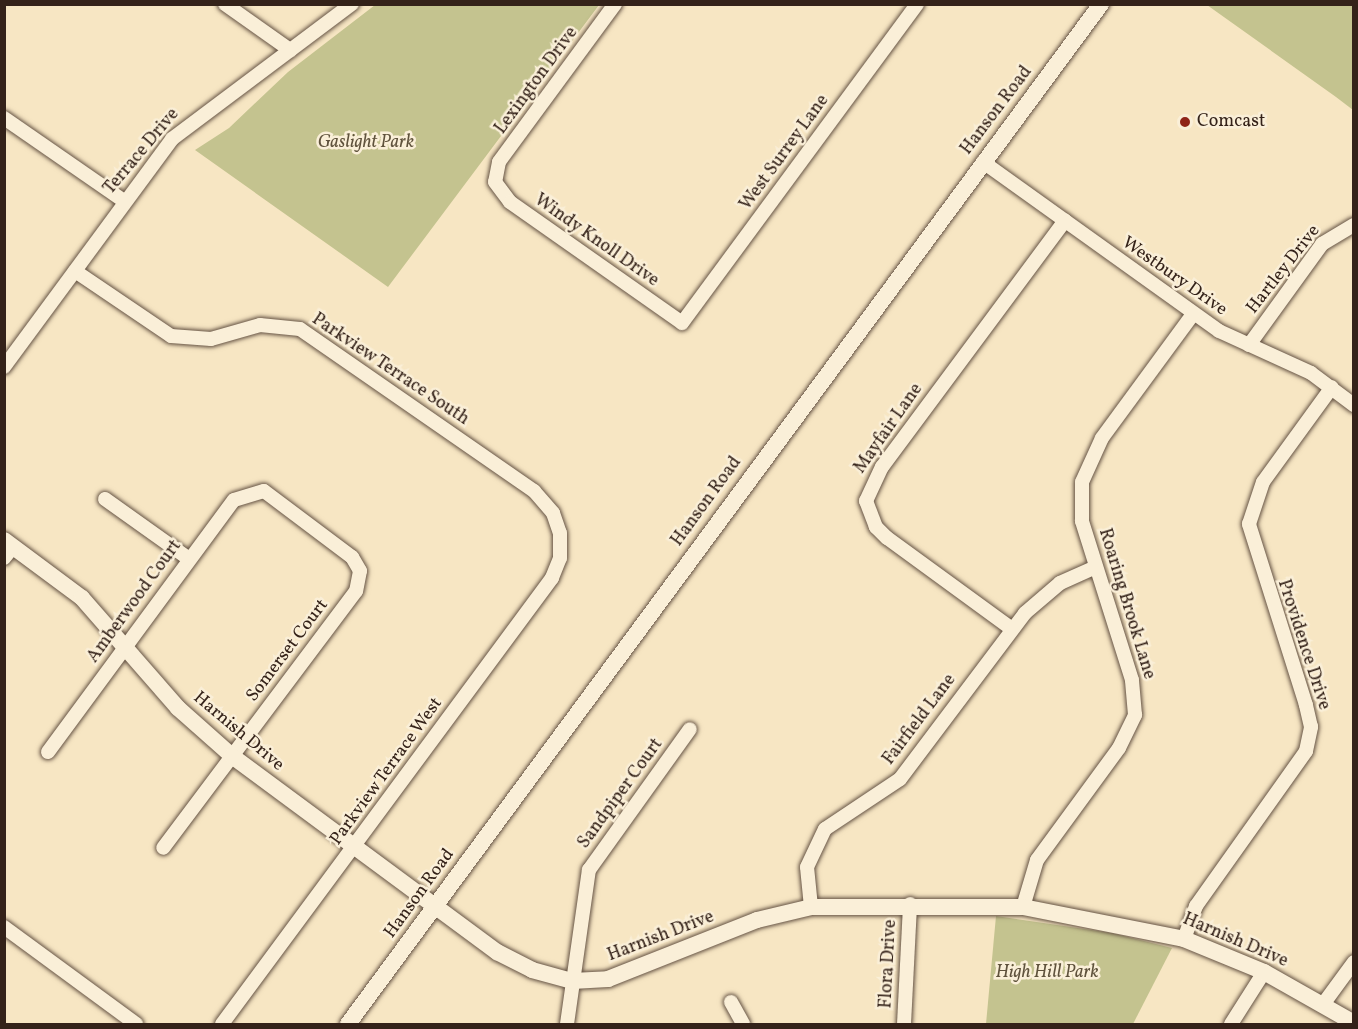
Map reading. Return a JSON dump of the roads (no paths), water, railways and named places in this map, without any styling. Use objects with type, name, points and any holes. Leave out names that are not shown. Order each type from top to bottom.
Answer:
[{"type":"street","points":[[225,4],[290,50]]},
{"type":"street","name":"Terrace Drive","points":[[4,367],[124,201],[194,117],[352,4]]},
{"type":"street","name":"Lexington Drive","points":[[495,182],[499,162],[615,4]]},
{"type":"street","name":"West Surrey Lane","points":[[682,323],[916,4]]},
{"type":"street","name":"Hanson Road","points":[[348,1024],[1101,4]]},
{"type":"street","points":[[4,118],[124,201]]},
{"type":"street","name":"Westbury Drive","points":[[984,162],[1193,314],[1332,387],[1353,405]]},
{"type":"street","name":"Windy Knoll Drive","points":[[495,182],[510,202],[682,323]]},
{"type":"street","name":"Mayfair Lane","points":[[1012,629],[887,538],[876,527],[866,501],[882,467],[1065,221]]},
{"type":"street","name":"Hartley Drive","points":[[1249,345],[1322,244],[1353,225]]},
{"type":"street","name":"Parkview Terrace South","points":[[75,271],[171,336],[211,339],[260,325],[300,329],[534,491],[553,513],[560,533]]},
{"type":"street","name":"Roaring Brook Lane","points":[[1023,907],[1037,860],[1119,748],[1135,715],[1132,680],[1094,568],[1080,508],[1090,460],[1193,314]]},
{"type":"street","name":"Providence Drive","points":[[1184,939],[1196,906],[1306,751],[1311,727],[1306,705],[1249,525],[1263,482],[1332,387]]},
{"type":"street","name":"Amberwood Court","points":[[48,752],[234,500],[264,491],[352,556],[360,571],[356,591]]},
{"type":"street","points":[[105,499],[189,560]]},
{"type":"street","name":"Parkview Terrace West","points":[[222,1024],[552,578],[560,558],[560,533]]},
{"type":"street","name":"Harnish Drive","points":[[7,548],[82,598],[178,708],[232,756],[514,962],[572,981],[638,970],[758,920],[811,906],[910,904],[1023,907],[1184,939],[1264,972],[1324,1003],[1353,1023]]},
{"type":"street","name":"Fairfield Lane","points":[[811,906],[807,867],[825,829],[912,768],[1012,629],[1047,592],[1094,568]]},
{"type":"street","name":"Somerset Court","points":[[163,848],[356,591]]},
{"type":"street","name":"Sandpiper Court","points":[[567,1024],[589,870],[690,729]]},
{"type":"street","name":"Flora Drive","points":[[904,1024],[910,904]]},
{"type":"street","points":[[4,927],[136,1024]]},
{"type":"street","points":[[1324,1003],[1353,962]]},
{"type":"street","points":[[1231,1024],[1264,972]]},
{"type":"street","points":[[731,1002],[743,1024]]},
{"type":"place","name":"Comcast","points":[[1185,122]]},
{"type":"park label","name":"Gaslight Park","points":[[366,143]]},
{"type":"park label","name":"High Hill Park","points":[[1047,973]]}]
